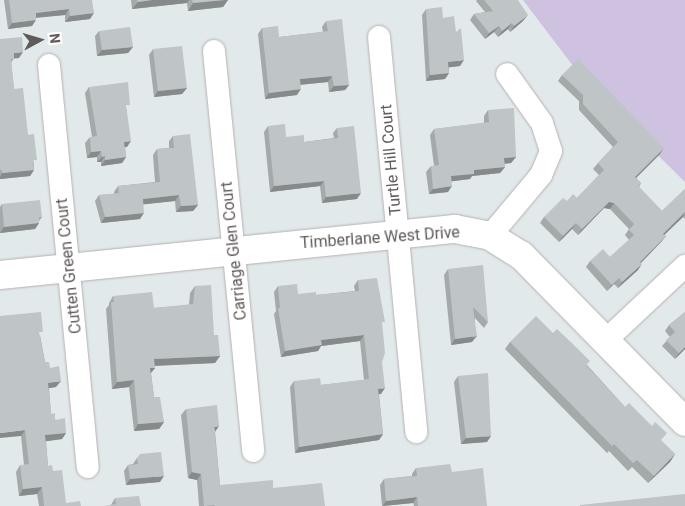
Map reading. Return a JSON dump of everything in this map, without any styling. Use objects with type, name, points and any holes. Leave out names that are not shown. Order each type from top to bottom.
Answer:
[{"type":"street","name":"Turtle Hill Court","points":[[379,37],[416,432]]},
{"type":"street","name":"Carriage Glen Court","points":[[214,51],[253,451]]},
{"type":"street","name":"Cutten Green Court","points":[[49,66],[88,467]]},
{"type":"street","points":[[490,236],[541,175],[551,151],[542,123],[507,74]]},
{"type":"street","name":"Timberlane West Drive","points":[[0,275],[455,229],[490,236],[521,255],[685,422]]},
{"type":"street","points":[[605,341],[685,266]]},
{"type":"shaded area","points":[[523,0],[685,0],[685,182],[589,87]]},
{"type":"building","points":[[9,0],[92,0],[94,13],[70,16],[69,9],[36,13],[36,20],[12,23]]},
{"type":"building","points":[[192,0],[225,0],[193,3]]},
{"type":"building","points":[[484,0],[518,0],[528,15],[514,26],[512,23],[502,31],[499,26],[489,33],[474,14],[493,11]]},
{"type":"building","points":[[442,7],[443,18],[454,16],[456,32],[461,28],[464,60],[448,62],[449,73],[430,75],[426,9]]},
{"type":"building","points":[[342,19],[349,85],[334,86],[332,76],[300,79],[301,89],[269,93],[262,28],[278,26],[279,37],[328,31],[326,21]]},
{"type":"building","points":[[130,27],[133,47],[102,50],[99,31]]},
{"type":"building","points":[[22,37],[23,52],[14,53],[14,59],[11,59],[14,89],[23,88],[28,135],[34,134],[37,160],[33,160],[34,170],[2,173],[2,170],[0,170],[0,39]]},
{"type":"building","points":[[182,46],[187,88],[158,91],[153,49]]},
{"type":"building","points":[[578,59],[664,148],[635,177],[641,183],[638,186],[662,211],[685,189],[685,212],[663,234],[666,236],[640,262],[642,264],[622,282],[619,278],[612,285],[590,261],[603,249],[610,257],[634,235],[629,230],[634,224],[614,203],[609,202],[582,229],[576,223],[563,236],[544,217],[563,198],[567,201],[573,194],[577,198],[604,170],[598,163],[618,142],[583,104],[583,95],[562,75]]},
{"type":"building","points":[[128,82],[130,105],[126,105],[131,141],[124,142],[126,157],[105,160],[105,156],[102,157],[101,151],[91,152],[90,137],[97,136],[89,87]]},
{"type":"building","points":[[514,108],[516,157],[504,158],[505,167],[474,170],[474,174],[451,176],[452,186],[433,189],[431,166],[439,165],[434,129],[489,122],[488,110]]},
{"type":"building","points":[[285,124],[286,137],[304,135],[304,142],[338,138],[337,128],[354,126],[361,193],[326,197],[324,181],[274,186],[268,126]]},
{"type":"building","points":[[190,134],[198,205],[181,206],[179,195],[143,199],[144,213],[105,217],[99,195],[119,193],[118,186],[160,182],[157,149],[174,148],[173,136]]},
{"type":"building","points":[[40,200],[42,217],[39,217],[39,223],[4,227],[2,204]]},
{"type":"building","points":[[483,265],[488,322],[473,307],[477,336],[455,339],[448,269]]},
{"type":"building","points":[[377,278],[385,322],[382,322],[385,353],[382,362],[385,388],[378,389],[383,434],[299,447],[294,381],[320,378],[321,385],[369,379],[364,335],[321,340],[322,345],[285,351],[278,308],[280,308],[278,286],[297,284],[298,294],[316,292],[316,295],[359,291],[358,280]]},
{"type":"building","points":[[211,285],[214,335],[218,335],[220,356],[154,359],[155,368],[150,368],[154,397],[160,397],[164,422],[138,424],[134,380],[117,382],[111,302],[114,302],[113,296],[152,292],[154,308],[193,304],[195,286]]},
{"type":"building","points":[[41,312],[43,332],[39,332],[45,362],[49,362],[50,368],[59,366],[61,381],[48,383],[51,414],[55,413],[55,420],[65,418],[66,433],[45,435],[48,466],[52,465],[53,471],[62,470],[66,503],[80,501],[81,506],[44,506],[42,487],[23,489],[20,465],[29,464],[25,430],[0,433],[0,316]]},
{"type":"building","points":[[685,312],[685,347],[679,353],[666,340],[675,332],[669,325]]},
{"type":"building","points":[[536,316],[553,333],[557,329],[590,361],[586,365],[625,407],[629,403],[652,426],[655,422],[667,433],[661,440],[675,454],[654,476],[637,460],[633,463],[614,444],[612,446],[510,342]]},
{"type":"building","points":[[488,373],[491,436],[466,438],[458,376]]},
{"type":"building","points":[[217,405],[219,426],[214,427],[220,485],[273,480],[273,488],[322,483],[325,506],[204,506],[201,474],[192,472],[186,409]]},
{"type":"building","points":[[161,452],[164,476],[130,479],[128,465],[138,464],[137,458],[140,454]]},
{"type":"building","points":[[450,464],[452,472],[483,468],[487,506],[418,506],[417,497],[386,501],[384,479],[417,476],[416,468]]},
{"type":"building","points":[[685,494],[685,506],[580,506],[580,505]]},
{"type":"building","points":[[139,496],[141,506],[103,506],[116,504],[115,498]]}]
